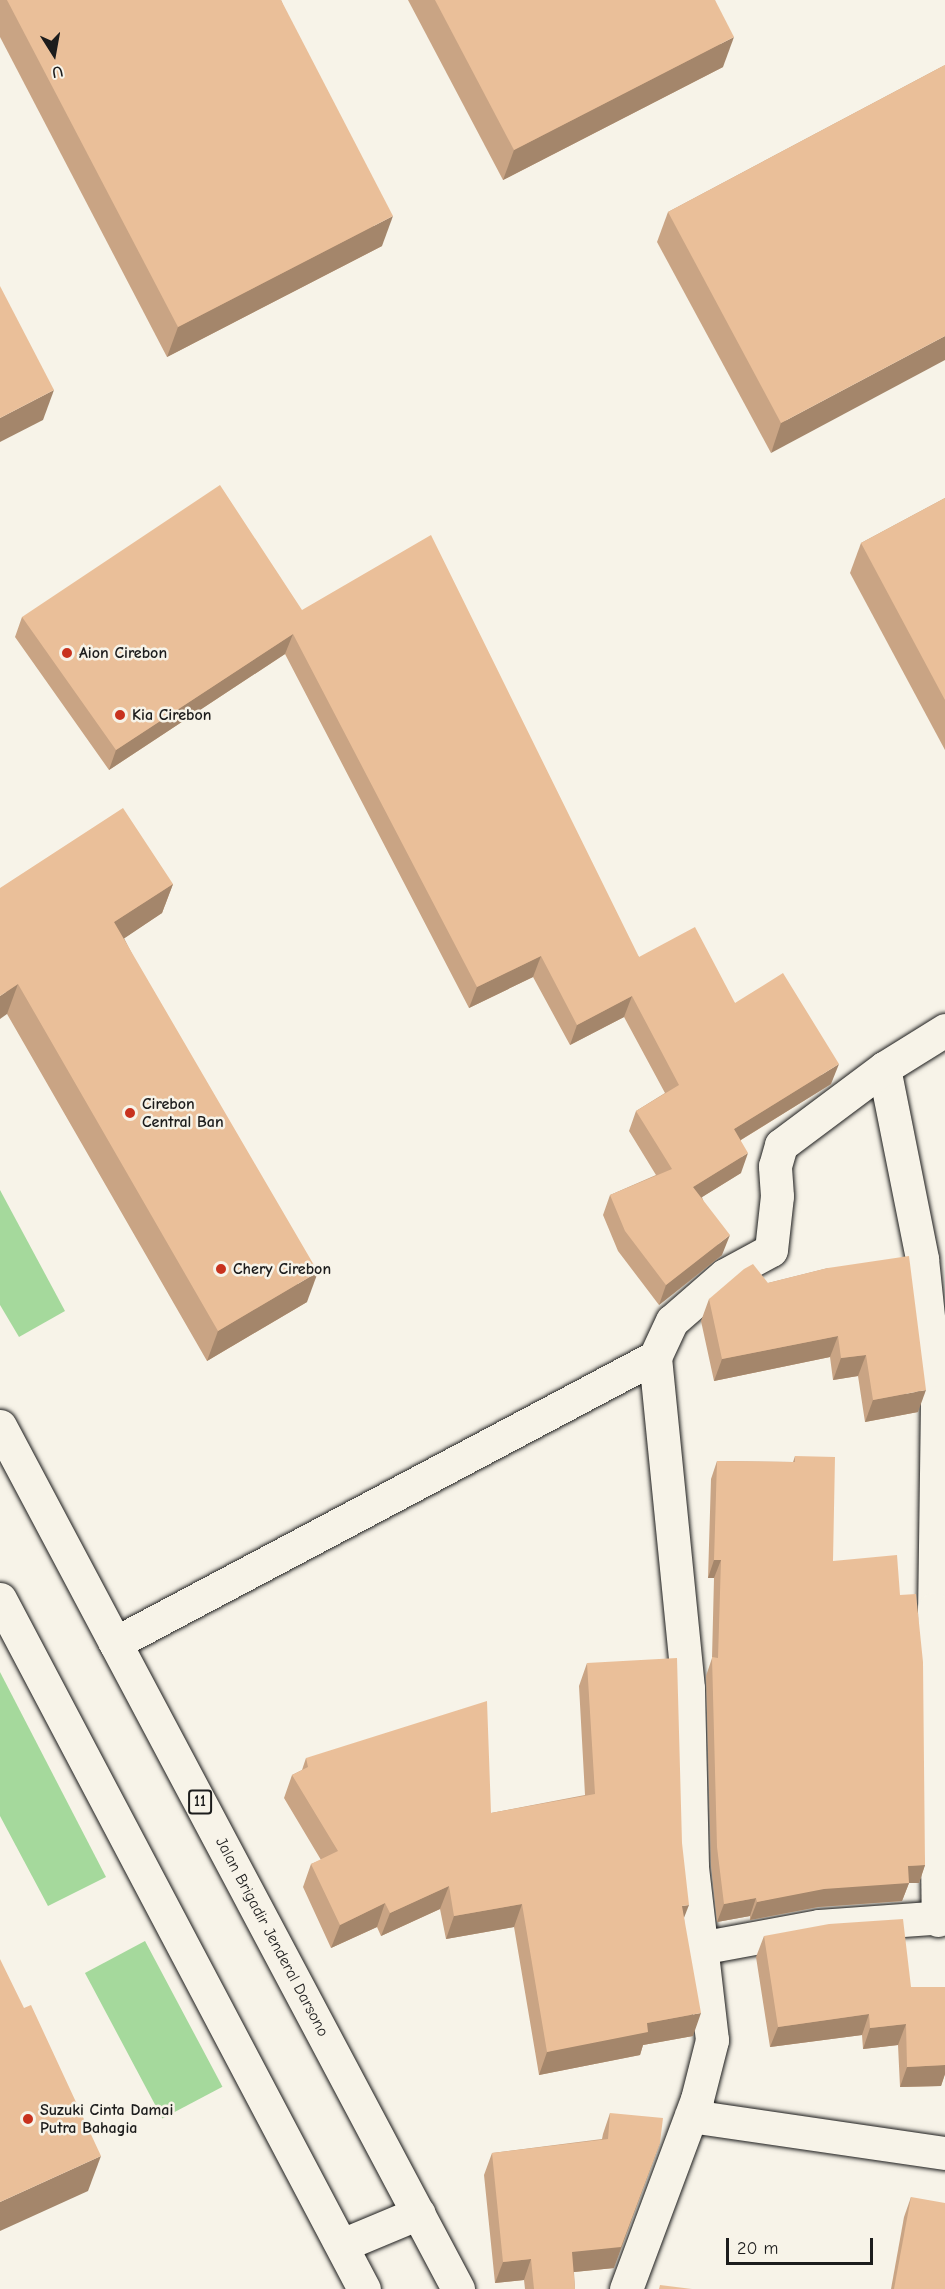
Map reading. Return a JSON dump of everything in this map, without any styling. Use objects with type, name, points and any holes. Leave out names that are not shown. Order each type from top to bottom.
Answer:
[{"type":"main road","points":[[626,2289],[707,2071],[712,2040],[692,1866],[688,1688],[655,1357],[672,1321],[725,1275],[771,1250],[777,1196],[774,1166],[781,1145],[884,1068],[945,1030]]},
{"type":"main road","points":[[700,1948],[819,1926],[941,1918],[934,1609],[937,1402],[922,1259],[884,1068]]},
{"type":"main road","points":[[115,1644],[655,1357]]},
{"type":"main road","name":"Jalan Brigadir Jenderal Darsono","points":[[0,1426],[458,2289]]},
{"type":"main road","points":[[0,1599],[364,2289]]},
{"type":"main road","points":[[691,2116],[945,2152]]},
{"type":"main road","points":[[342,2245],[419,2213]]},
{"type":"green space","points":[[0,1190],[65,1311],[19,1337],[0,1305]]},
{"type":"green space","points":[[0,1672],[106,1877],[48,1906],[0,1816]]},
{"type":"green space","points":[[145,1941],[222,2087],[162,2119],[85,1973]]},
{"type":"building","points":[[7,0],[281,0],[393,216],[178,327]]},
{"type":"building","points":[[435,0],[715,0],[734,37],[514,150]]},
{"type":"building","points":[[945,65],[945,336],[781,423],[668,212]]},
{"type":"building","points":[[0,286],[54,390],[0,418]]},
{"type":"building","points":[[220,485],[302,610],[431,535],[639,957],[695,927],[735,1003],[783,973],[839,1064],[734,1129],[748,1153],[693,1187],[730,1235],[666,1285],[625,1231],[610,1195],[672,1169],[636,1111],[679,1085],[632,996],[577,1025],[541,956],[477,987],[293,634],[116,750],[22,617]]},
{"type":"building","points":[[945,498],[945,700],[861,543]]},
{"type":"building","points":[[123,808],[173,884],[114,922],[318,1272],[218,1331],[18,984],[0,996],[0,888]]},
{"type":"building","points":[[909,1256],[926,1390],[873,1400],[866,1355],[841,1358],[838,1336],[722,1359],[709,1299],[753,1264],[768,1283],[828,1268]]},
{"type":"building","points":[[795,1456],[835,1457],[833,1561],[897,1555],[900,1595],[916,1594],[923,1662],[925,1865],[908,1866],[909,1883],[824,1889],[757,1902],[756,1898],[724,1904],[717,1847],[712,1657],[718,1658],[721,1560],[714,1560],[717,1461],[795,1462]]},
{"type":"building","points":[[677,1658],[682,1843],[689,1905],[682,1906],[701,2013],[647,2023],[648,2032],[547,2052],[522,1904],[454,1916],[449,1886],[390,1913],[385,1903],[340,1925],[311,1864],[338,1851],[292,1775],[308,1767],[306,1758],[487,1701],[491,1813],[595,1794],[587,1663]]},
{"type":"building","points":[[903,1919],[911,1987],[945,1987],[945,2065],[907,2067],[906,2024],[870,2028],[869,2014],[778,2027],[764,1936],[829,1924]]},
{"type":"building","points":[[0,1959],[24,2008],[31,2005],[101,2156],[0,2202]]},
{"type":"building","points":[[610,2113],[663,2118],[660,2143],[621,2247],[572,2252],[575,2289],[534,2289],[531,2259],[503,2262],[492,2153],[608,2139]]},
{"type":"building","points":[[911,2197],[945,2203],[945,2289],[894,2289]]},
{"type":"building","points":[[660,2285],[692,2289],[659,2289]]},
{"type":"place","name":"Aion Cirebon","points":[[67,653]]},
{"type":"place","name":"Kia Cirebon","points":[[120,715]]},
{"type":"place","name":"Cirebon Central Ban","points":[[130,1113]]},
{"type":"place","name":"Chery Cirebon","points":[[221,1269]]},
{"type":"place","name":"Suzuki Cinta Damai Putra Bahagia","points":[[28,2119]]}]
